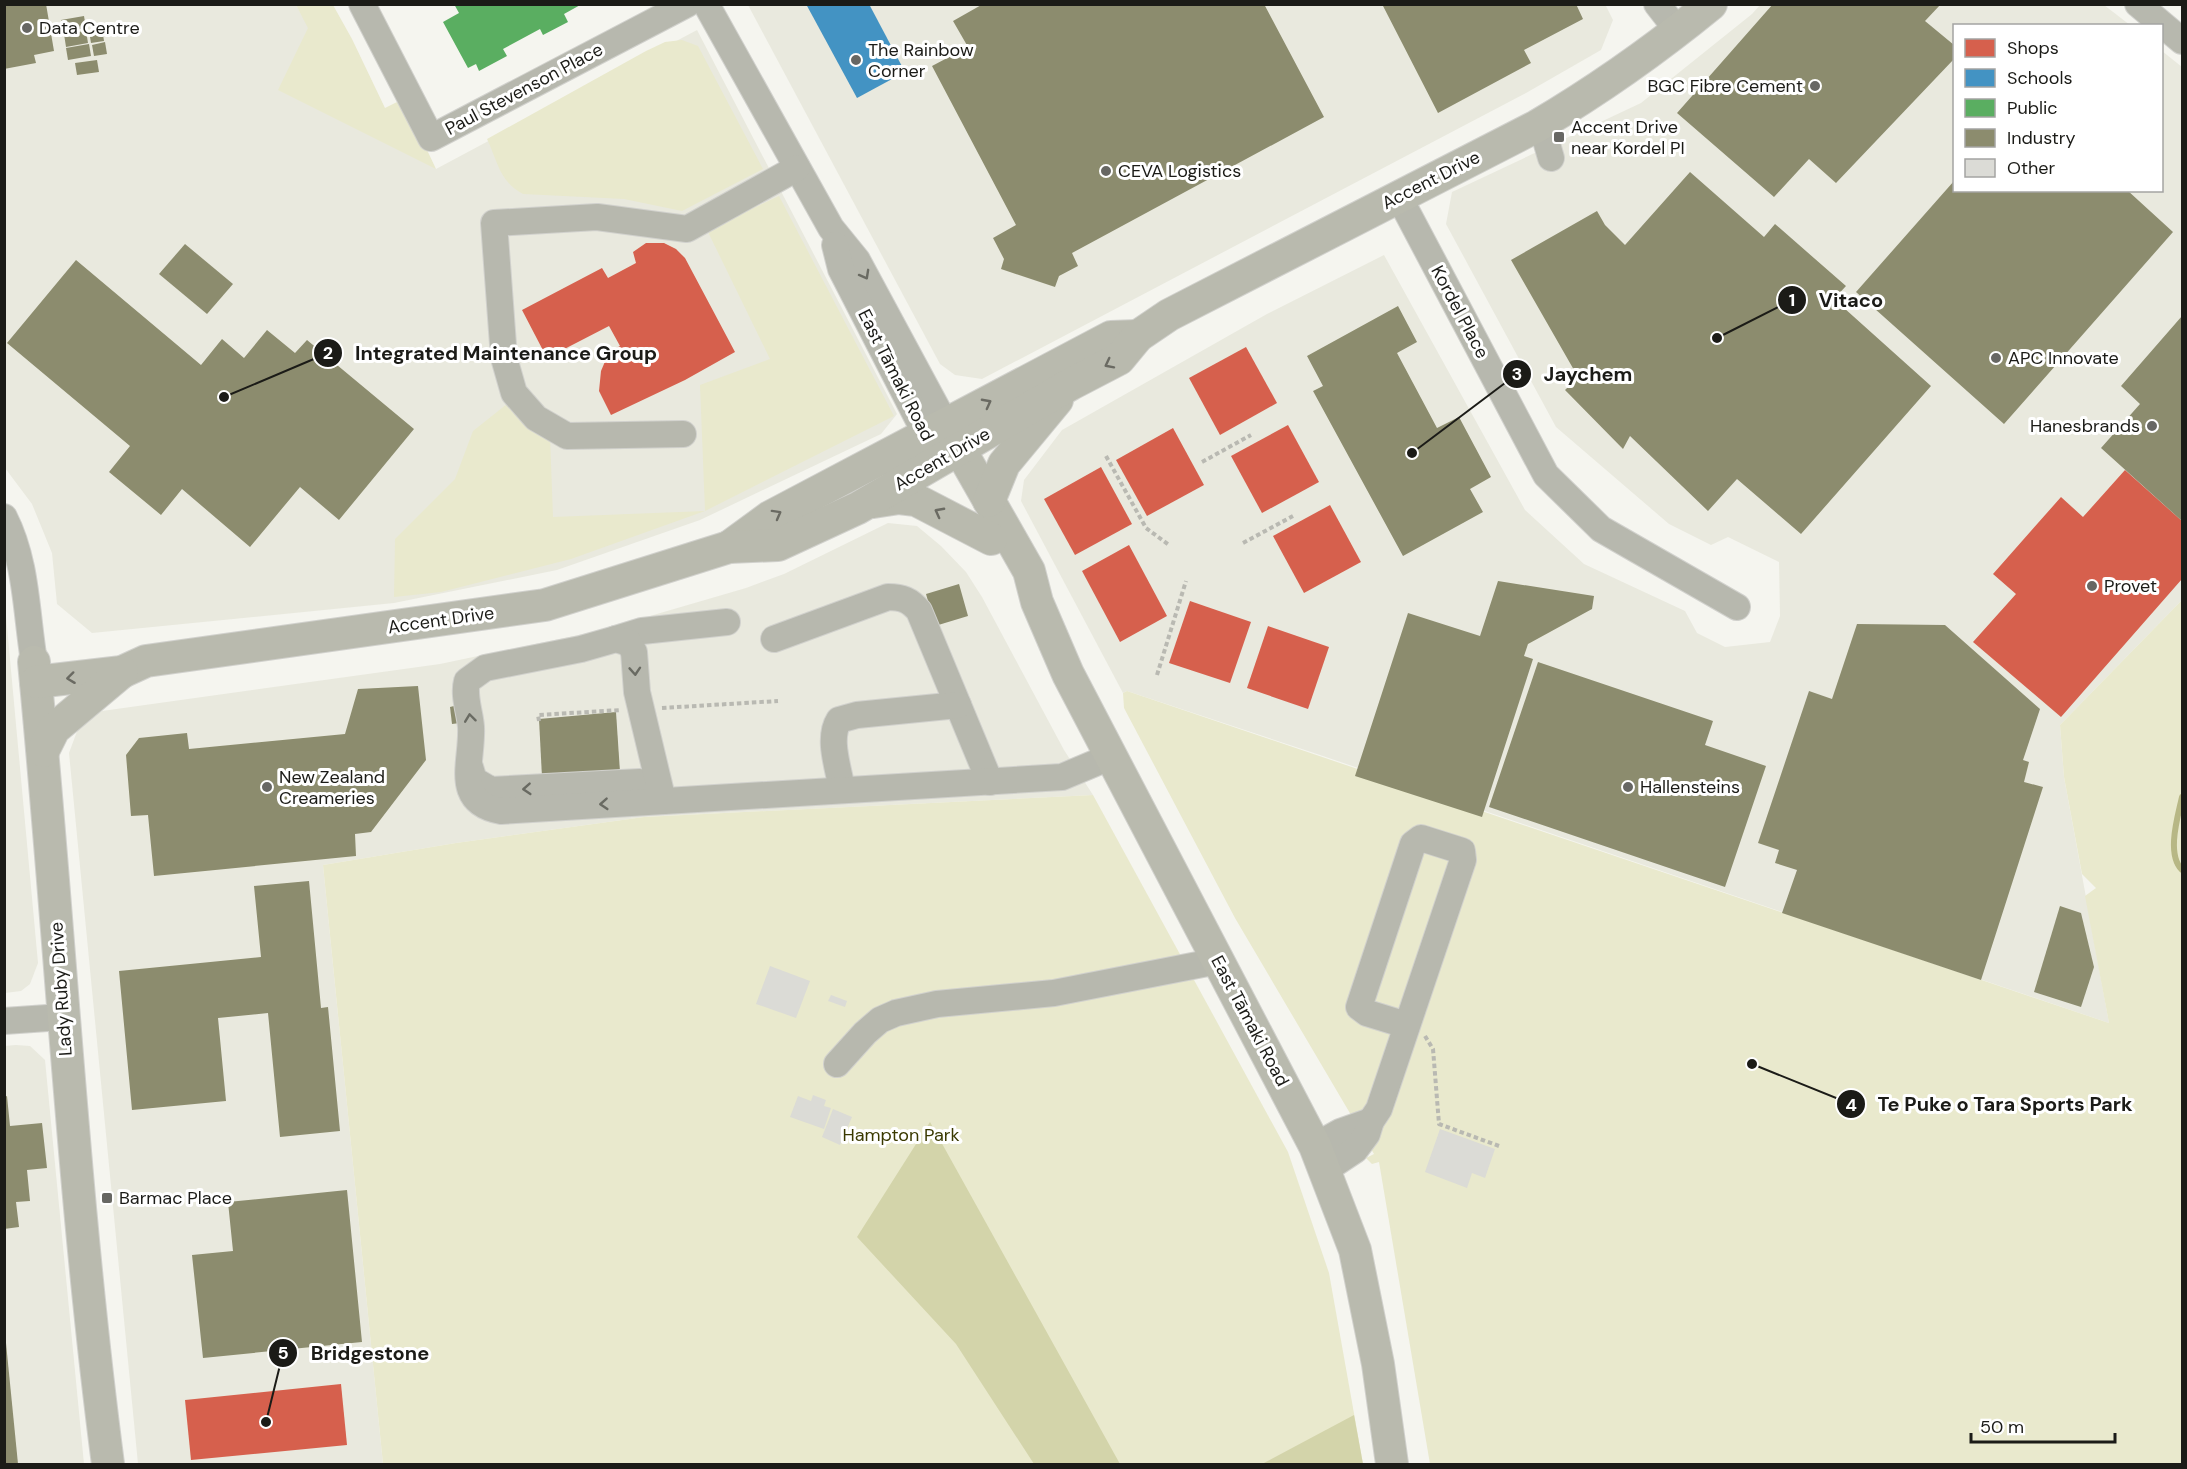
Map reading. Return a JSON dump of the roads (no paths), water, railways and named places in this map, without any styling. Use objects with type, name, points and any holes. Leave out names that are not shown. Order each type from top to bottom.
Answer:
[{"type":"main road","name":"Accent Drive","points":[[729,547],[770,517],[943,442],[1071,384],[1119,359],[1138,336],[1179,310],[1541,123],[1596,89],[1678,31],[1711,4]]},
{"type":"main road","name":"Accent Drive","points":[[35,672],[134,667],[545,605],[729,547],[778,545],[858,508],[943,442],[1111,337],[1138,336]]},
{"type":"main road","points":[[989,501],[1004,464],[1071,384]]},
{"type":"main road","name":"East Tāmaki Road","points":[[943,442],[989,501],[1029,571],[1037,602],[1068,674],[1320,1158],[1355,1250],[1378,1364],[1392,1464]]},
{"type":"main road","name":"East Tāmaki Road","points":[[943,442],[1013,578],[1037,602]]},
{"type":"main road","points":[[858,508],[882,500],[899,498],[916,500],[991,539]]},
{"type":"main road","points":[[44,751],[54,729],[134,667]]},
{"type":"main road","name":"Lady Ruby Drive","points":[[35,672],[44,751],[45,796],[62,1017],[108,1464]]},
{"type":"street","name":"Paul Stevenson Place","points":[[362,4],[431,138],[687,4]]},
{"type":"street","name":"East Tāmaki Road","points":[[706,4],[831,228],[841,269],[943,442]]},
{"type":"street","points":[[1657,4],[1678,31]]},
{"type":"street","points":[[2138,4],[2162,24]]},
{"type":"street","points":[[2163,25],[2182,41]]},
{"type":"street","points":[[1541,123],[1551,158]]},
{"type":"street","points":[[683,434],[567,436],[536,418],[514,393],[504,358],[494,223],[597,217],[687,229],[797,168]]},
{"type":"street","name":"Kordel Place","points":[[1399,197],[1546,475],[1602,530],[1737,607]]},
{"type":"street","name":"Lady Ruby Drive","points":[[4,517],[18,550],[25,586],[28,629],[35,672]]},
{"type":"street","points":[[774,639],[888,597],[904,598],[912,602],[919,611],[990,782]]},
{"type":"street","points":[[727,622],[642,631],[582,649],[485,668],[472,676],[468,681],[466,693],[472,746],[467,779],[472,795],[485,807],[501,810],[990,782],[1062,777],[1112,756]]},
{"type":"street","points":[[616,639],[629,643],[634,652],[637,692],[663,801]]},
{"type":"street","points":[[842,790],[833,736],[839,720],[958,705]]},
{"type":"street","points":[[1320,1158],[1355,1150],[1367,1134],[1371,1121],[1379,1109],[1464,856],[1462,851],[1421,838],[1413,844],[1359,1007],[1367,1013],[1406,1026]]},
{"type":"street","points":[[837,1064],[880,1020],[896,1013],[937,1004],[1054,993],[1218,961]]},
{"type":"street","points":[[4,1022],[62,1017]]},
{"type":"waterway","points":[[2182,797],[2174,835],[2175,855],[2182,870]]},
{"type":"place","name":"Data Centre","points":[[27,28]]},
{"type":"place","name":"The Rainbow Corner","points":[[856,60]]},
{"type":"place","name":"BGC Fibre Cement","points":[[1815,86]]},
{"type":"place","name":"Accent Drive near Kordel PI","points":[[1559,137]]},
{"type":"place","name":"CEVA Logistics","points":[[1106,171]]},
{"type":"place","name":"Vitaco","points":[[1717,338]]},
{"type":"place","name":"APC Innovate","points":[[1996,358]]},
{"type":"place","name":"Integrated Maintenance Group","points":[[224,397]]},
{"type":"place","name":"Hanesbrands","points":[[2152,426]]},
{"type":"place","name":"Jaychem","points":[[1412,453]]},
{"type":"place","name":"Provet","points":[[2092,586]]},
{"type":"place","name":"New Zealand Creameries","points":[[267,787]]},
{"type":"place","name":"Hallensteins","points":[[1628,787]]},
{"type":"place","name":"Te Puke o Tara Sports Park","points":[[1752,1064]]},
{"type":"place","name":"Barmac Place","points":[[107,1198]]},
{"type":"place","name":"Bridgestone","points":[[266,1422]]},
{"type":"park label","name":"Hampton Park","points":[[901,1135]]}]
